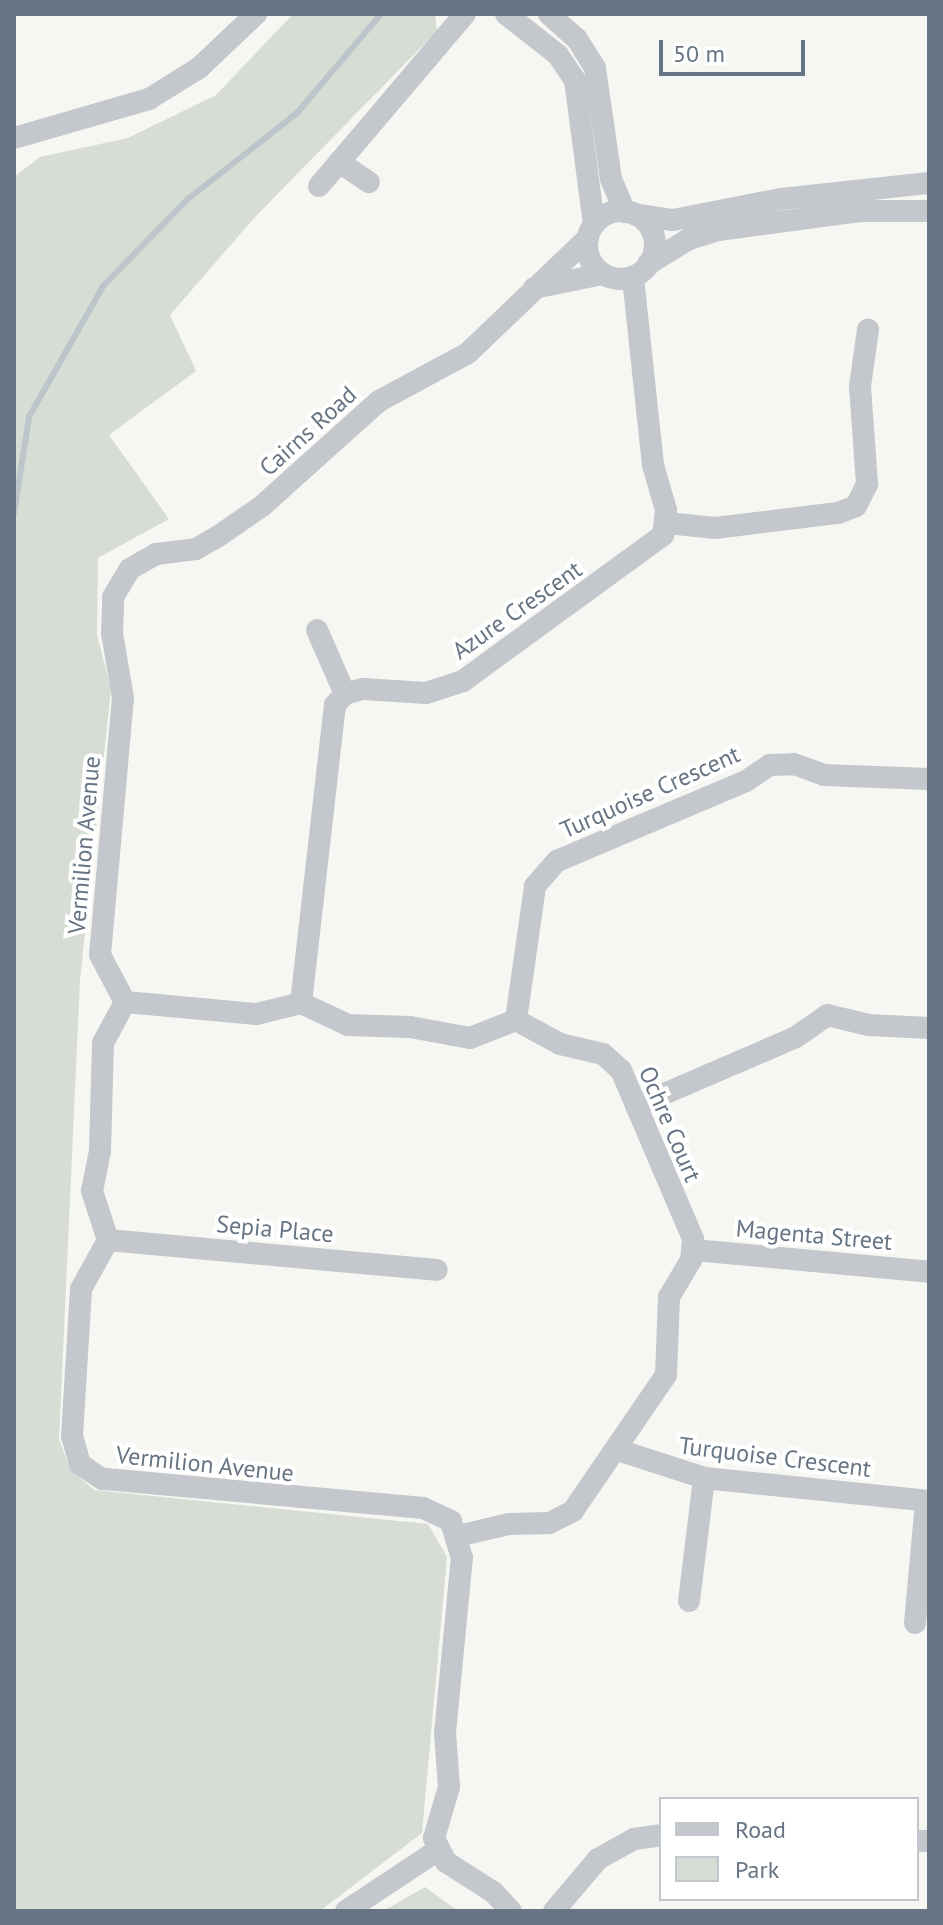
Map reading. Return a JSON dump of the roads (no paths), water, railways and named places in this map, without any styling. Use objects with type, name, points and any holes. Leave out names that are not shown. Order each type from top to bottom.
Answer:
[{"type":"street","points":[[14,138],[149,99],[199,68],[256,14]]},
{"type":"street","points":[[319,186],[465,14]]},
{"type":"street","points":[[506,14],[558,55],[575,80],[591,231],[590,258],[603,274]]},
{"type":"street","points":[[549,14],[577,39],[595,68],[611,179],[630,213],[653,236],[640,271],[653,465],[667,523],[715,528],[838,513],[856,506],[867,484],[860,386],[868,330]]},
{"type":"street","points":[[339,162],[369,182]]},
{"type":"street","points":[[591,231],[607,214],[630,213],[673,220],[781,199],[929,183]]},
{"type":"street","points":[[533,288],[603,274],[640,271],[689,239],[718,230],[860,211],[929,211]]},
{"type":"street","name":"Cairns Road","points":[[113,597],[138,563],[156,554],[196,549],[262,506],[379,401],[468,353],[591,231]]},
{"type":"street","name":"Azure Crescent","points":[[345,694],[363,689],[426,693],[463,681],[638,556],[663,535],[667,523]]},
{"type":"street","name":"Vermilion Avenue","points":[[113,597],[112,633],[123,698],[100,955],[125,1002]]},
{"type":"street","points":[[301,1003],[330,721],[345,694],[317,630]]},
{"type":"street","name":"Turquoise Crescent","points":[[516,1020],[535,886],[557,861],[746,781],[770,765],[794,764],[824,775],[929,779]]},
{"type":"street","points":[[108,1240],[92,1191],[100,1151],[103,1043],[125,1002],[256,1014],[301,1003],[348,1025],[410,1027],[470,1038],[516,1020]]},
{"type":"street","points":[[636,1106],[796,1037],[827,1015],[869,1025],[929,1028]]},
{"type":"street","name":"Ochre Court","points":[[516,1020],[560,1044],[603,1054],[621,1070],[694,1250]]},
{"type":"street","name":"Vermilion Avenue","points":[[108,1240],[81,1289],[72,1436],[80,1464],[102,1479],[365,1507],[423,1508],[451,1521],[458,1536]]},
{"type":"street","name":"Sepia Place","points":[[108,1240],[437,1270]]},
{"type":"street","points":[[511,1911],[493,1892],[456,1871],[438,1850],[436,1824],[449,1787],[445,1733],[462,1558],[458,1536],[563,1518],[618,1450],[666,1375],[669,1297],[694,1250]]},
{"type":"street","name":"Magenta Street","points":[[694,1250],[929,1272]]},
{"type":"street","name":"Turquoise Crescent","points":[[618,1450],[704,1478],[927,1501]]},
{"type":"street","points":[[689,1601],[704,1478]]},
{"type":"street","points":[[915,1623],[927,1501]]},
{"type":"street","points":[[554,1911],[598,1859],[634,1839],[659,1835]]},
{"type":"street","points":[[346,1911],[438,1850]]},
{"type":"waterway","points":[[14,513],[29,417],[103,286],[188,199],[297,113],[381,14]]}]
